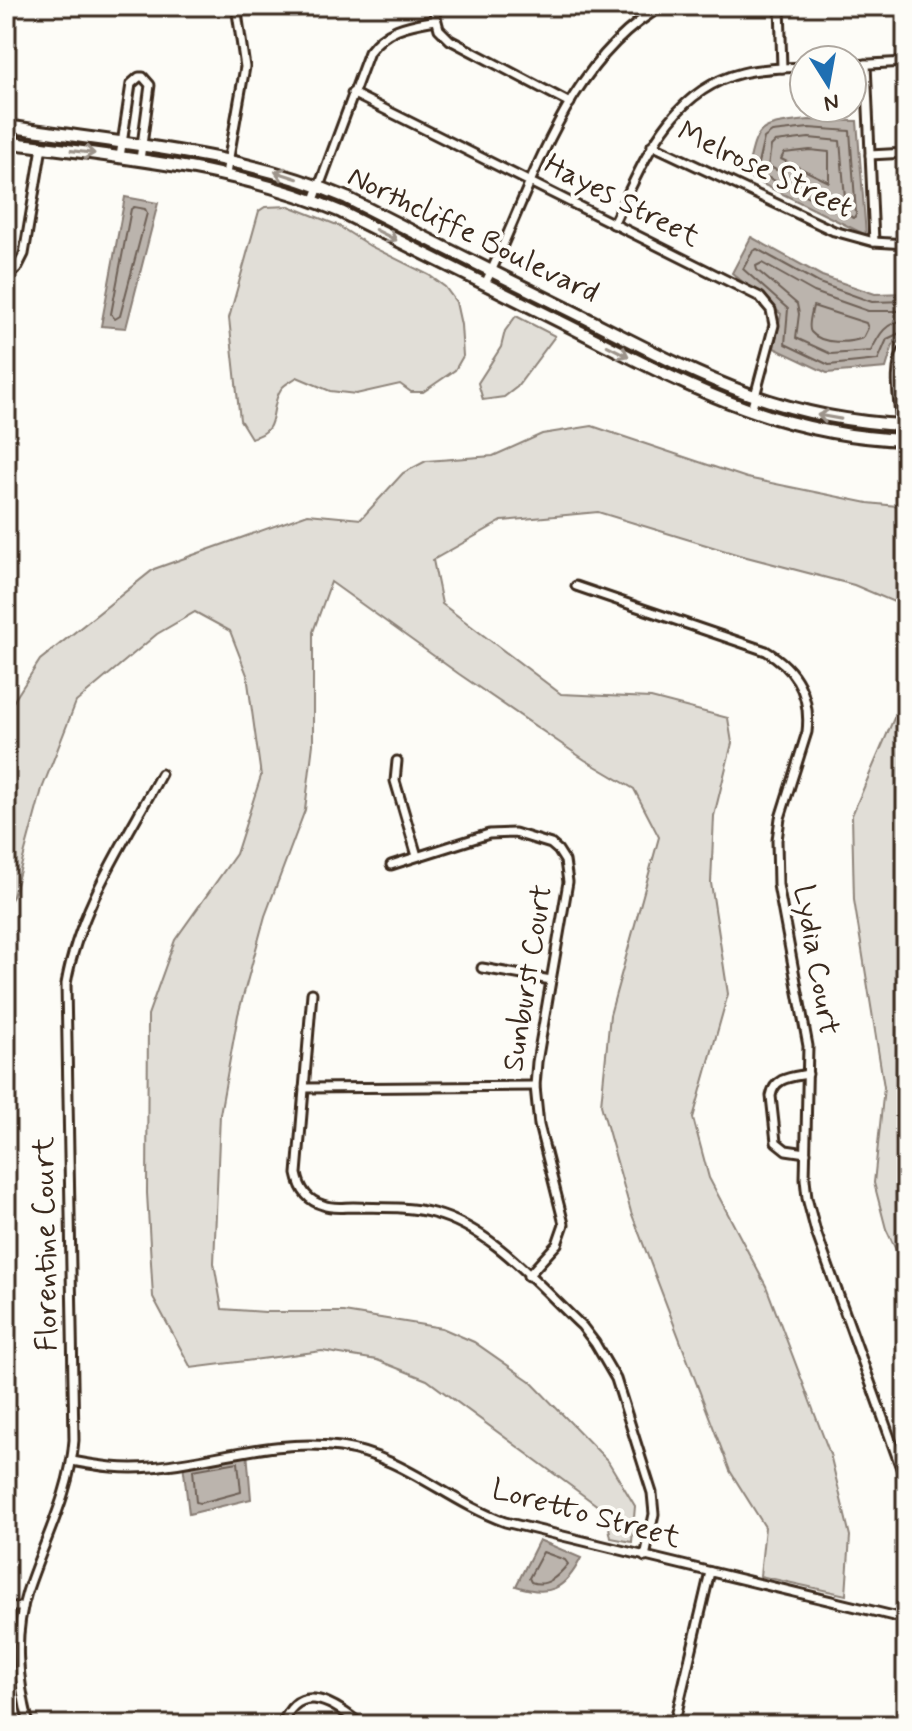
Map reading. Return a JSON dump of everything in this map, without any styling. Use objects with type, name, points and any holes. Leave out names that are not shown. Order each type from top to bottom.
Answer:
[{"type":"main road","name":"Northcliffe Boulevard","points":[[6,126],[230,159],[320,187],[699,375],[756,398],[840,419],[904,424]]},
{"type":"main road","name":"Northcliffe Boulevard","points":[[6,142],[226,174],[314,200],[693,388],[751,412],[837,434],[904,440]]},
{"type":"street","points":[[226,174],[245,67],[236,6]]},
{"type":"street","points":[[433,6],[439,29],[450,40],[570,103]]},
{"type":"street","points":[[485,284],[530,182],[584,79],[609,47],[639,21],[663,6]]},
{"type":"street","points":[[780,6],[782,68]]},
{"type":"street","points":[[314,200],[369,52],[383,36],[400,27],[436,20]]},
{"type":"street","points":[[868,64],[906,62]]},
{"type":"street","points":[[613,224],[652,145],[674,113],[700,91],[742,73],[788,68]]},
{"type":"street","points":[[120,157],[131,84],[143,77],[150,85],[140,160]]},
{"type":"street","name":"Hayes Street","points":[[352,93],[753,293],[766,303],[774,325],[751,412]]},
{"type":"street","points":[[868,110],[874,242]]},
{"type":"street","name":"Melrose Street","points":[[652,145],[815,224],[874,242],[906,244]]},
{"type":"street","points":[[6,277],[17,268],[24,254],[42,147]]},
{"type":"street","points":[[870,155],[906,153]]},
{"type":"street","points":[[904,440],[897,369],[906,346]]},
{"type":"street","name":"Lydia Court","points":[[576,586],[766,651],[787,666],[801,685],[808,707],[807,732],[780,818],[777,863],[780,895],[806,1025],[805,1179],[811,1216],[906,1482]]},
{"type":"street","points":[[397,761],[397,790],[417,856]]},
{"type":"street","name":"Florentine Court","points":[[29,1725],[19,1671],[18,1648],[23,1607],[63,1501],[72,1461],[66,984],[83,922],[161,774]]},
{"type":"street","name":"Sunburst Court","points":[[391,865],[501,833],[526,835],[551,844],[565,861],[568,876],[535,1086],[539,1125],[564,1224],[557,1244],[528,1276]]},
{"type":"street","points":[[482,968],[551,980]]},
{"type":"street","points":[[312,993],[297,1174],[308,1196],[330,1207],[411,1209],[444,1216],[484,1235],[582,1326],[616,1379],[652,1493],[654,1514],[645,1557]]},
{"type":"street","points":[[806,1153],[786,1150],[776,1142],[771,1096],[780,1080],[808,1074]]},
{"type":"street","points":[[304,1088],[535,1086]]},
{"type":"street","name":"Loretto Street","points":[[72,1461],[133,1469],[297,1445],[347,1448],[393,1461],[469,1507],[505,1522],[906,1619]]},
{"type":"street","points":[[674,1725],[710,1572]]},
{"type":"street","points":[[6,1607],[23,1607]]},
{"type":"street","points":[[282,1725],[296,1705],[311,1699],[335,1704],[362,1725]]},
{"type":"street","points":[[905,1725],[906,1717]]},
{"type":"shaded area","points":[[289,206],[337,225],[370,246],[429,275],[445,287],[456,302],[463,356],[455,370],[423,392],[411,392],[400,384],[356,394],[330,391],[297,377],[281,389],[267,431],[251,438],[240,420],[229,318],[259,211],[265,207]]},
{"type":"shaded area","points":[[516,316],[555,336],[517,387],[504,397],[483,400],[478,383]]},
{"type":"shaded area","points":[[592,426],[747,478],[868,503],[906,507],[906,607],[854,585],[739,555],[598,512],[502,521],[433,560],[442,604],[561,694],[651,698],[728,718],[732,743],[714,816],[711,883],[728,994],[693,1118],[709,1178],[766,1286],[830,1454],[850,1536],[846,1595],[760,1576],[765,1527],[730,1471],[631,1212],[601,1105],[610,1015],[659,837],[634,789],[585,760],[459,674],[331,582],[313,632],[313,744],[305,810],[265,916],[238,1015],[220,1114],[214,1263],[222,1309],[344,1312],[442,1328],[474,1342],[530,1381],[608,1461],[635,1506],[632,1542],[611,1538],[606,1512],[427,1380],[377,1360],[322,1351],[191,1368],[153,1297],[147,1193],[148,1015],[175,940],[236,854],[261,776],[247,675],[230,631],[195,612],[157,634],[76,702],[42,789],[13,896],[6,908],[6,713],[40,660],[154,569],[308,514],[361,519],[403,473],[426,461],[493,456],[542,434]]},
{"type":"shaded area","points":[[906,700],[906,1271],[886,1229],[874,1183],[884,1087],[854,900],[852,815],[894,718]]},
{"type":"water","points":[[778,124],[857,124],[866,235],[746,176],[757,137],[768,127]]},
{"type":"water","points":[[125,197],[158,203],[126,328],[101,326]]},
{"type":"water","points":[[751,237],[822,276],[875,294],[906,293],[906,337],[893,345],[886,368],[827,373],[774,348],[781,314],[732,273]]},
{"type":"water","points":[[247,1451],[251,1499],[189,1514],[183,1463]]},
{"type":"water","points":[[539,1540],[581,1558],[569,1577],[555,1588],[538,1591],[516,1586]]}]
